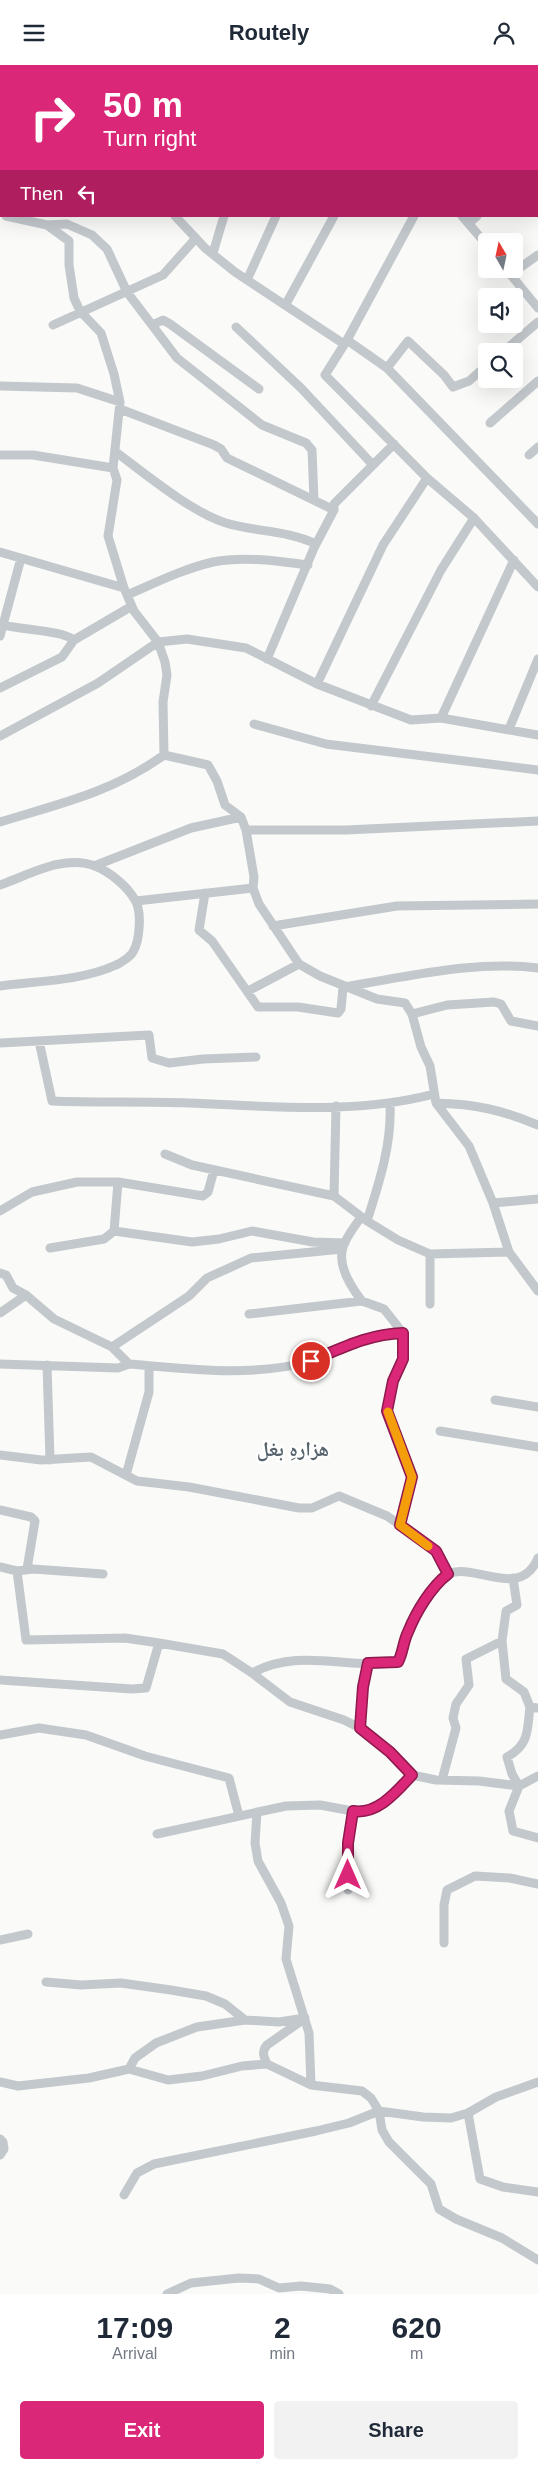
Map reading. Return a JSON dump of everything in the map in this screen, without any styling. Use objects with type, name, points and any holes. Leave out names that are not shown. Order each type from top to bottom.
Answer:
[{"type":"street","points":[[14,217],[67,224],[92,235],[107,249],[127,292],[177,358],[262,425],[306,443],[312,450],[314,500]]},
{"type":"street","points":[[176,217],[212,253],[247,281],[387,368],[538,524]]},
{"type":"street","points":[[212,253],[224,217]]},
{"type":"street","points":[[247,281],[276,217]]},
{"type":"street","points":[[286,304],[333,217]]},
{"type":"street","points":[[412,217],[346,342],[325,375],[427,478],[474,518],[538,587]]},
{"type":"street","points":[[466,219],[478,234]]},
{"type":"street","points":[[47,221],[69,241],[69,265],[74,299],[80,311],[101,333],[114,375],[120,405],[113,467],[117,480],[108,536],[126,592],[132,605],[158,642],[167,675],[163,703],[164,755]]},
{"type":"street","points":[[53,325],[80,311],[163,275],[196,238]]},
{"type":"street","points":[[523,263],[538,255]]},
{"type":"street","points":[[514,278],[538,308]]},
{"type":"street","points":[[152,325],[163,320],[170,324],[259,389]]},
{"type":"street","points":[[513,343],[538,322]]},
{"type":"street","points":[[236,327],[301,388],[373,465]]},
{"type":"street","points":[[387,368],[408,341],[444,375],[453,387],[468,381],[478,373]]},
{"type":"street","points":[[490,423],[538,381]]},
{"type":"street","points":[[0,386],[77,388],[214,445],[221,449],[227,458],[334,510]]},
{"type":"street","points":[[267,659],[316,544],[334,510],[334,504],[394,444]]},
{"type":"street","points":[[529,455],[538,447]]},
{"type":"street","points":[[116,453],[163,486],[211,516],[227,523],[286,534],[316,544]]},
{"type":"street","points":[[0,455],[33,455],[113,467]]},
{"type":"street","points":[[317,684],[383,545],[427,478]]},
{"type":"street","points":[[371,706],[441,570],[474,518]]},
{"type":"street","points":[[0,552],[126,592],[214,562],[263,559],[308,565]]},
{"type":"street","points":[[0,636],[1,625],[21,558]]},
{"type":"street","points":[[441,718],[514,560]]},
{"type":"street","points":[[0,688],[62,657],[74,640],[132,605]]},
{"type":"street","points":[[1,625],[43,633],[66,634],[74,640]]},
{"type":"street","points":[[0,736],[98,683],[158,642],[187,639],[246,648],[317,684],[371,706],[411,719],[441,718],[538,735]]},
{"type":"street","points":[[509,729],[538,659]]},
{"type":"street","points":[[254,724],[326,744],[538,770]]},
{"type":"street","points":[[0,822],[109,788],[140,772],[164,755],[208,765],[217,781],[225,805],[241,817],[246,830],[254,877],[253,888],[273,926],[299,963],[320,976],[344,987],[377,999],[405,1003],[412,1014],[421,1047],[430,1066],[435,1098],[469,1146],[493,1203],[509,1252],[535,1283],[538,1291]]},
{"type":"street","points":[[94,866],[191,828],[241,817]]},
{"type":"street","points":[[246,830],[346,830],[538,821]]},
{"type":"street","points":[[0,885],[54,864],[73,863],[94,866],[118,880],[136,901],[139,913],[138,937],[133,953],[116,965],[75,977],[0,985]]},
{"type":"street","points":[[136,901],[253,888]]},
{"type":"street","points":[[205,893],[199,930],[212,941],[258,1007],[298,1007],[338,1013],[341,1009],[344,987]]},
{"type":"street","points":[[273,926],[397,906],[538,904]]},
{"type":"street","points":[[248,991],[299,963]]},
{"type":"street","points":[[344,987],[472,967],[513,965],[538,969]]},
{"type":"street","points":[[412,1014],[447,1005],[494,1002],[501,1004],[511,1021],[538,1026]]},
{"type":"street","points":[[0,1043],[149,1035],[152,1058],[170,1063],[203,1059],[256,1057]]},
{"type":"street","points":[[39,1041],[52,1101],[187,1103],[257,1107],[390,1104],[435,1098],[508,1112],[538,1125]]},
{"type":"street","points":[[362,1301],[350,1285],[344,1268],[343,1246],[364,1219],[385,1159],[391,1121],[390,1104]]},
{"type":"street","points":[[334,1196],[336,1106]]},
{"type":"street","points":[[165,1154],[192,1165],[334,1196],[364,1219],[398,1240],[430,1254],[509,1252]]},
{"type":"street","points":[[0,1211],[32,1192],[77,1182],[118,1182],[203,1196],[208,1192],[214,1170]]},
{"type":"street","points":[[50,1247],[104,1239],[114,1231],[118,1182]]},
{"type":"street","points":[[493,1203],[538,1199]]},
{"type":"street","points":[[114,1231],[192,1242],[219,1239],[252,1231],[343,1246]]},
{"type":"street","points":[[112,1347],[189,1296],[207,1278],[251,1258],[343,1246]]},
{"type":"street","points":[[430,1254],[430,1304]]},
{"type":"street","points":[[0,1273],[6,1275],[13,1288],[26,1295],[54,1319],[112,1347],[129,1364]]},
{"type":"street","points":[[0,1313],[26,1295]]},
{"type":"street","points":[[249,1315],[362,1301],[384,1309],[403,1333],[403,1359],[393,1381],[387,1411],[412,1477],[400,1525]]},
{"type":"street","points":[[0,1364],[118,1368],[129,1364],[220,1372],[268,1371],[311,1361],[365,1338],[381,1334],[403,1333]]},
{"type":"street","points":[[46,1365],[50,1460]]},
{"type":"street","points":[[126,1475],[149,1392],[149,1366]]},
{"type":"street","points":[[495,1400],[538,1407]]},
{"type":"street","points":[[440,1431],[538,1447]]},
{"type":"street","points":[[0,1455],[50,1460],[91,1457],[137,1481],[189,1487],[299,1508],[312,1508],[339,1497],[387,1516],[400,1525],[436,1551],[448,1574]]},
{"type":"street","points":[[0,1510],[31,1517],[35,1521],[22,1570],[26,1640],[125,1638],[223,1654],[290,1702],[344,1720],[360,1728],[390,1752],[412,1775],[442,1780],[479,1781],[519,1786],[538,1776]]},
{"type":"street","points":[[252,1673],[270,1663],[318,1659],[368,1663],[398,1662],[407,1634],[417,1614],[440,1580],[448,1574],[458,1572],[513,1578],[520,1577],[534,1568],[538,1558]]},
{"type":"street","points":[[0,1567],[22,1570],[104,1574]]},
{"type":"street","points":[[513,1578],[517,1605],[506,1611],[502,1641],[506,1679],[524,1692],[534,1707],[526,1741],[519,1750],[508,1757],[512,1775],[519,1786]]},
{"type":"street","points":[[442,1780],[456,1728],[453,1718],[456,1704],[469,1685],[466,1659],[502,1641]]},
{"type":"street","points":[[0,1680],[132,1689],[146,1687],[159,1643]]},
{"type":"street","points":[[360,1728],[363,1687],[368,1663]]},
{"type":"street","points":[[0,1735],[39,1728],[86,1735],[145,1756],[229,1778],[239,1816]]},
{"type":"street","points":[[156,1834],[294,1805],[320,1805],[353,1811],[376,1808],[394,1795],[412,1775]]},
{"type":"street","points":[[519,1786],[509,1811],[513,1831],[538,1838]]},
{"type":"street","points":[[348,1890],[348,1843],[353,1811]]},
{"type":"street","points":[[257,1812],[255,1843],[258,1861],[281,1903],[289,1926],[286,1959],[309,2033],[311,2085]]},
{"type":"street","points":[[444,1943],[444,1905],[447,1891],[475,1876],[510,1878],[538,1884]]},
{"type":"street","points":[[0,1940],[28,1934]]},
{"type":"street","points":[[46,1982],[81,1985],[121,1983],[206,1996],[225,2004],[245,2020]]},
{"type":"street","points":[[129,2069],[136,2058],[156,2043],[196,2027],[245,2020],[279,2021],[305,2019]]},
{"type":"street","points":[[268,2064],[263,2056],[263,2049],[305,2019]]},
{"type":"street","points":[[0,2081],[18,2086],[89,2078],[129,2069],[168,2080],[202,2076],[242,2066],[268,2064],[311,2085],[362,2091],[371,2098],[379,2111],[382,2130],[390,2142],[431,2184],[439,2209],[456,2219],[502,2238],[538,2260]]},
{"type":"street","points":[[124,2195],[137,2173],[154,2164],[316,2131],[348,2123],[379,2111],[451,2118],[468,2113],[496,2097],[538,2082]]},
{"type":"street","points":[[468,2113],[480,2179],[503,2187],[538,2192]]},
{"type":"street","points":[[0,2139],[3,2142],[4,2149],[0,2155]]},
{"type":"street","points":[[167,2294],[191,2283],[239,2278],[260,2279],[278,2291],[301,2286],[330,2289],[338,2294]]},
{"type":"slow traffic","points":[[388,1412],[412,1477],[400,1525],[428,1546]]},
{"type":"district","name":"هزارهِ بغل","points":[[293,1449]]},
{"type":"route","points":[[311,1361],[365,1338],[381,1334],[403,1333],[403,1359],[393,1381],[387,1411],[412,1477],[400,1525],[436,1551],[448,1574],[440,1580],[417,1614],[407,1634],[398,1662],[368,1663],[363,1687],[360,1728],[390,1752],[412,1775],[394,1795],[376,1808],[358,1812],[353,1811],[348,1843],[348,1875]]}]
